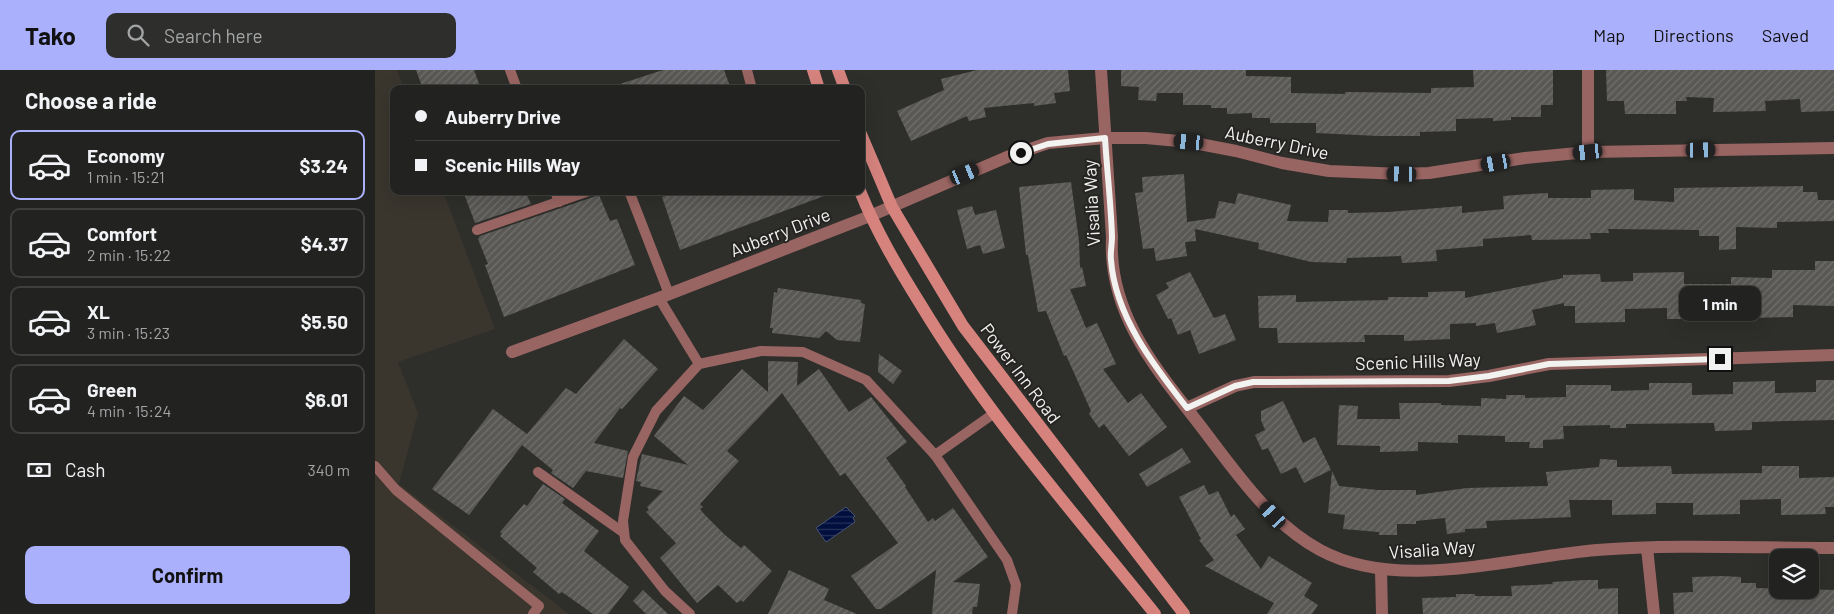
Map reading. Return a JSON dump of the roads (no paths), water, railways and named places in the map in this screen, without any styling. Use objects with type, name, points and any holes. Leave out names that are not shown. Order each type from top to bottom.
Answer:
[{"type":"main road","points":[[813,70],[818,85]]},
{"type":"main road","points":[[838,70],[844,85]]},
{"type":"main road","name":"Power Inn Road","points":[[865,143],[892,207],[963,326],[1184,614]]},
{"type":"main road","points":[[862,195],[870,216],[939,336],[993,414],[1155,614]]},
{"type":"street","name":"Visalia Way","points":[[1101,70],[1112,237],[1111,260],[1116,283],[1128,319],[1142,346],[1187,408],[1260,501],[1288,529],[1321,550],[1339,558],[1381,570],[1413,572],[1597,550],[1647,548],[1834,548]]},
{"type":"street","points":[[1587,70],[1588,152]]},
{"type":"street","name":"Auberry Drive","points":[[512,352],[664,296],[870,216],[965,174],[1048,144],[1105,138],[1146,138],[1189,142],[1236,151],[1282,163],[1354,173],[1429,173],[1525,158],[1588,152],[1834,148]]},
{"type":"street","name":"Scenic Hills Way","points":[[1187,408],[1235,386],[1253,382],[1449,381],[1489,376],[1549,364],[1834,355]]},
{"type":"street","points":[[1647,548],[1654,614]]},
{"type":"street","points":[[1381,570],[1382,614]]},
{"type":"lane","points":[[510,70],[516,85]]},
{"type":"lane","points":[[747,70],[751,85]]},
{"type":"lane","points":[[556,195],[559,202]]},
{"type":"lane","points":[[477,230],[578,195]]},
{"type":"lane","points":[[630,195],[664,296],[699,364]]},
{"type":"lane","points":[[690,614],[665,591],[625,540],[623,521],[633,458],[656,411],[699,364],[761,351],[803,352],[866,380],[935,455],[1007,560],[1016,585],[1012,614]]},
{"type":"lane","points":[[935,455],[993,414]]},
{"type":"lane","points":[[375,466],[396,490],[539,606],[533,614]]},
{"type":"lane","points":[[538,472],[624,533]]}]
